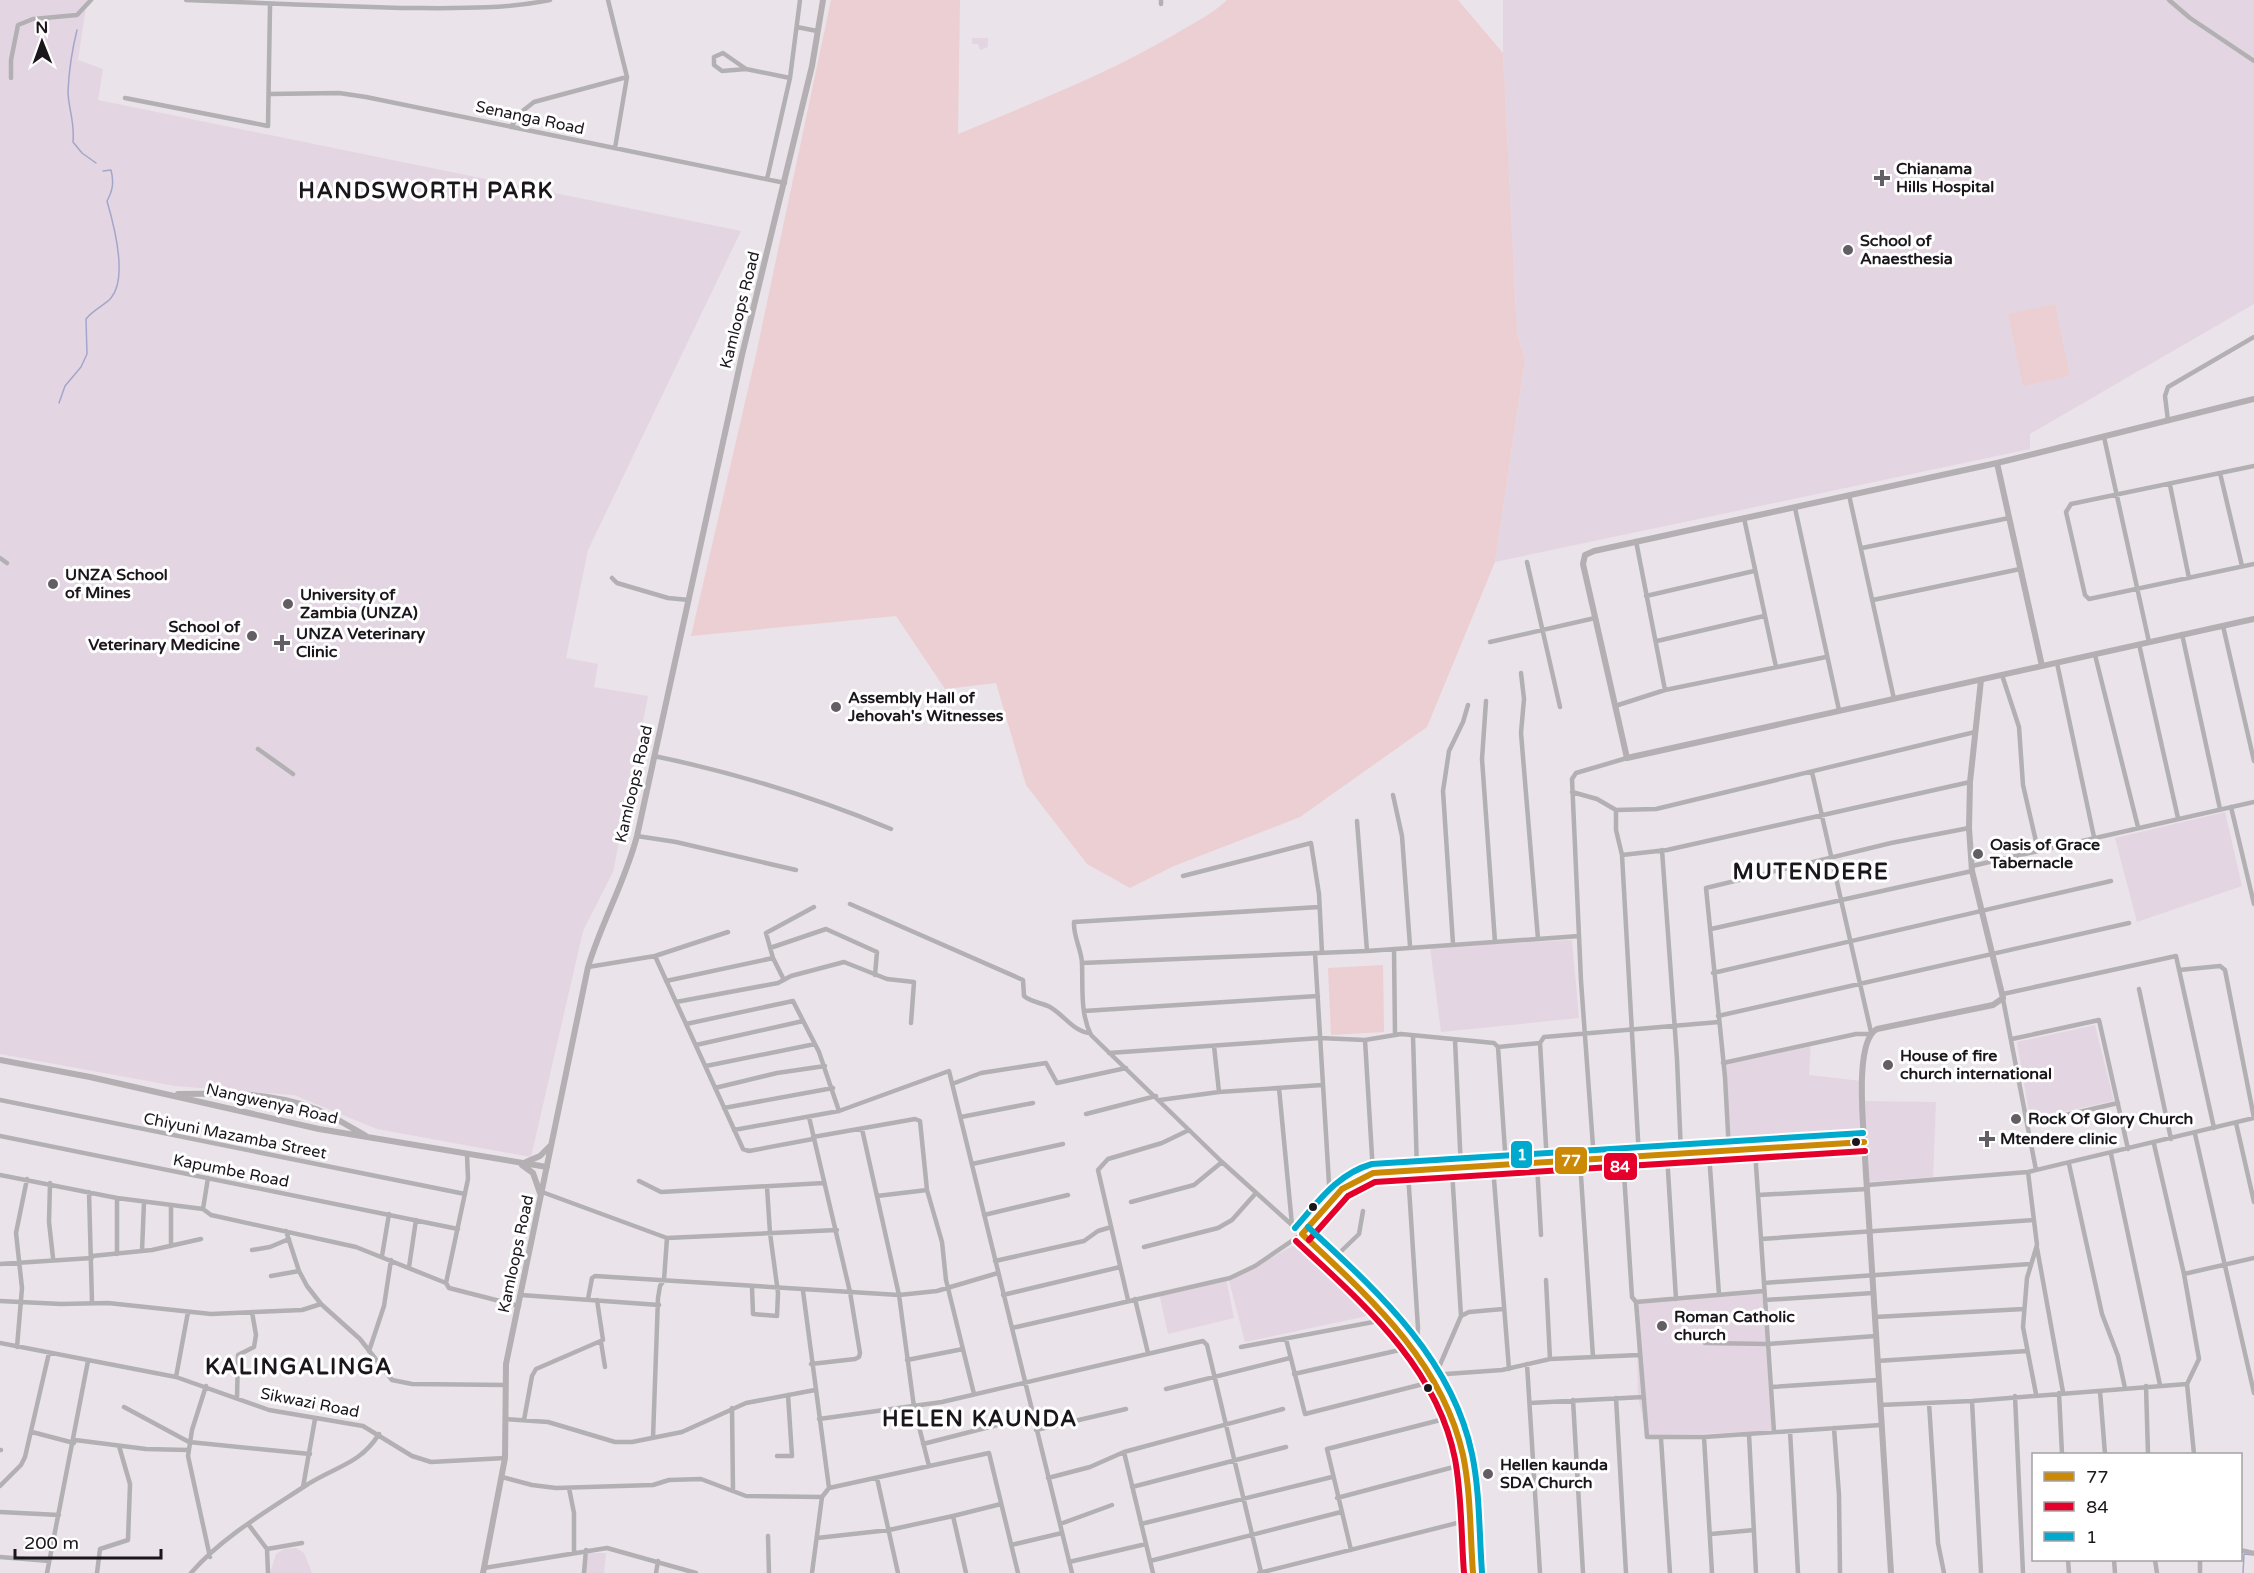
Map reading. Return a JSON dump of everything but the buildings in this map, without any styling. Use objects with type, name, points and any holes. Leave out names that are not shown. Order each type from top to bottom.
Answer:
[{"type":"main road","name":"Kamloops Road","points":[[483,1571],[505,1458],[506,1364],[588,966],[600,930],[628,870],[637,836],[742,355],[785,183],[823,0]]},
{"type":"main road","points":[[2254,399],[1997,463],[1593,551],[1585,555],[1583,564],[1627,758],[2254,619]]},
{"type":"main road","points":[[1997,463],[2042,666]]},
{"type":"main road","points":[[1891,1573],[1864,1142],[1863,1071],[1870,1033],[1993,1005],[2003,997],[1972,868],[1969,828],[1970,782],[1981,680]]},
{"type":"main road","name":"Nangwenya Road","points":[[0,1060],[370,1138],[547,1167]]},
{"type":"main road","name":"Nangwenya Road","points":[[168,1095],[216,1093],[273,1096],[317,1110],[370,1138]]},
{"type":"main road","points":[[1473,1573],[1464,1464],[1452,1417],[1434,1377],[1415,1349],[1389,1319],[1302,1234],[1330,1200],[1352,1180],[1373,1173],[1452,1170],[1864,1142]]},
{"type":"main road","points":[[516,1163],[533,1160],[552,1144]]},
{"type":"main road","points":[[516,1163],[525,1167],[538,1182],[539,1203]]},
{"type":"street","points":[[11,78],[11,60],[18,25],[33,19],[76,15],[91,0]]},
{"type":"street","points":[[186,0],[270,6],[477,8],[550,0]]},
{"type":"street","points":[[477,0],[477,8]]},
{"type":"street","points":[[608,0],[627,77],[615,148]]},
{"type":"street","points":[[767,179],[790,78],[800,0]]},
{"type":"street","points":[[2169,0],[2190,18],[2254,61]]},
{"type":"street","points":[[125,98],[268,126],[270,6]]},
{"type":"street","points":[[797,27],[817,31]]},
{"type":"street","points":[[746,69],[723,53],[714,57],[714,65],[722,71],[746,69],[790,78]]},
{"type":"street","points":[[511,127],[520,113],[534,102],[627,77]]},
{"type":"street","name":"Senanga Road","points":[[269,94],[339,93],[785,183]]},
{"type":"street","points":[[2168,421],[2165,396],[2168,387],[2254,337]]},
{"type":"street","points":[[2104,437],[2149,642]]},
{"type":"street","points":[[2254,466],[2071,504],[2066,512],[2085,595],[2095,599],[2254,564]]},
{"type":"street","points":[[2220,473],[2242,566]]},
{"type":"street","points":[[2170,484],[2189,578]]},
{"type":"street","points":[[1850,495],[1894,699]]},
{"type":"street","points":[[1795,508],[1839,711]]},
{"type":"street","points":[[1744,518],[1776,667]]},
{"type":"street","points":[[1862,548],[2009,518]]},
{"type":"street","points":[[1636,541],[1665,690]]},
{"type":"street","points":[[0,558],[7,563]]},
{"type":"street","points":[[1527,562],[1560,707]]},
{"type":"street","points":[[1873,600],[2020,569]]},
{"type":"street","points":[[1646,596],[1754,571]]},
{"type":"street","points":[[612,578],[617,583],[657,595],[689,600]]},
{"type":"street","points":[[1657,641],[1764,616]]},
{"type":"street","points":[[1490,642],[1595,618]]},
{"type":"street","points":[[2223,626],[2254,761]]},
{"type":"street","points":[[2182,634],[2220,809]]},
{"type":"street","points":[[2139,644],[2178,818]]},
{"type":"street","points":[[2095,655],[2138,826]]},
{"type":"street","points":[[1615,706],[1665,690],[1826,657]]},
{"type":"street","points":[[2057,663],[2094,837]]},
{"type":"street","points":[[1521,673],[1524,699],[1521,733],[1538,939]]},
{"type":"street","points":[[2002,675],[2019,727],[2023,784],[2038,850]]},
{"type":"street","points":[[1486,701],[1482,759],[1495,942]]},
{"type":"street","points":[[1453,944],[1443,791],[1449,751],[1468,705]]},
{"type":"street","points":[[1572,792],[1597,799],[1616,810],[1656,809],[1975,732]]},
{"type":"street","points":[[258,748],[293,774]]},
{"type":"street","points":[[654,756],[696,763],[826,802],[891,829]]},
{"type":"street","points":[[1594,1160],[1572,779],[1576,773],[1627,758]]},
{"type":"street","points":[[1723,1063],[1856,1034],[1870,1033],[1852,941],[1812,772]]},
{"type":"street","points":[[1622,855],[1662,850],[1970,782]]},
{"type":"street","points":[[1393,795],[1402,836],[1410,946]]},
{"type":"street","points":[[1711,929],[1972,868],[2138,826],[2254,802]]},
{"type":"street","points":[[2231,807],[2254,904]]},
{"type":"street","points":[[1616,810],[1616,830],[1622,855],[1639,1157]]},
{"type":"street","points":[[1357,821],[1367,951]]},
{"type":"street","points":[[1729,1152],[1706,888],[1832,857],[1969,828]]},
{"type":"street","points":[[637,836],[676,842],[796,870]]},
{"type":"street","points":[[1183,876],[1311,843],[1322,953]]},
{"type":"street","points":[[1662,850],[1681,1154]]},
{"type":"street","points":[[1713,972],[2111,881]]},
{"type":"street","points":[[850,904],[1023,980],[1024,996],[1027,999],[1049,1007],[1078,1029],[1090,1033],[1222,1162],[1302,1234],[1255,1266],[1230,1278],[1012,1328]]},
{"type":"street","points":[[784,980],[773,958],[767,932],[814,907]]},
{"type":"street","points":[[1090,1033],[1084,1011],[1082,963],[1074,925],[1077,921],[1319,907]]},
{"type":"street","points":[[1547,1163],[1540,1043],[1544,1037],[1674,1027],[1719,1019],[1861,983],[2129,923]]},
{"type":"street","points":[[770,948],[826,929],[877,952],[875,975]]},
{"type":"street","points":[[588,966],[656,956],[728,932]]},
{"type":"street","points":[[1082,963],[1367,951],[1410,946],[1580,936]]},
{"type":"street","points":[[1394,949],[1395,1035]]},
{"type":"street","points":[[1315,953],[1330,1200]]},
{"type":"street","points":[[2036,1170],[2003,997],[2174,955],[2214,1128]]},
{"type":"street","points":[[656,956],[734,1130],[746,1151],[918,1119],[927,1190],[942,1242],[949,1288],[974,1394]]},
{"type":"street","points":[[666,981],[773,958]]},
{"type":"street","points":[[676,1002],[784,980],[844,962],[875,975],[914,982],[911,1023]]},
{"type":"street","points":[[1758,1195],[2028,1172],[2195,1134],[2254,1118],[2225,970],[2220,966],[2179,970]]},
{"type":"street","points":[[2139,989],[2171,1139]]},
{"type":"street","points":[[1084,1011],[1318,996]]},
{"type":"street","points":[[686,1024],[793,1001],[825,1066],[839,1111]]},
{"type":"street","points":[[2012,1039],[2099,1020],[2128,1149]]},
{"type":"street","points":[[696,1045],[803,1021]]},
{"type":"street","points":[[1109,1053],[1320,1038],[1365,1040],[1395,1035],[1494,1043],[1498,1047],[1506,1166]]},
{"type":"street","points":[[1413,1036],[1417,1172]]},
{"type":"street","points":[[1365,1040],[1373,1173]]},
{"type":"street","points":[[1455,1040],[1461,1169]]},
{"type":"street","points":[[1498,1047],[1540,1043]]},
{"type":"street","points":[[706,1066],[815,1044]]},
{"type":"street","points":[[1214,1046],[1219,1092]]},
{"type":"street","points":[[952,1084],[981,1073],[1046,1063],[1057,1083],[1126,1068]]},
{"type":"street","points":[[715,1088],[777,1073],[825,1066]]},
{"type":"street","points":[[734,1130],[839,1111],[949,1071],[1072,1573]]},
{"type":"street","points":[[1160,1100],[1219,1092],[1323,1085]]},
{"type":"street","points":[[724,1108],[833,1088]]},
{"type":"street","points":[[1279,1088],[1292,1225]]},
{"type":"street","points":[[1086,1114],[1156,1096]]},
{"type":"street","name":"Chiyuni Mazamba Street","points":[[0,1100],[465,1194]]},
{"type":"street","points":[[961,1117],[1033,1103]]},
{"type":"street","points":[[2027,1124],[2118,1103]]},
{"type":"street","points":[[809,1117],[850,1292],[859,1358],[811,1364]]},
{"type":"street","points":[[2236,1123],[2254,1202]]},
{"type":"street","points":[[862,1129],[899,1295],[914,1407],[929,1466]]},
{"type":"street","points":[[1128,1300],[1098,1174],[1099,1165],[1108,1159],[1162,1143],[1189,1130]]},
{"type":"street","points":[[2195,1134],[2254,1392]]},
{"type":"street","name":"Kapumbe Road","points":[[0,1136],[458,1229]]},
{"type":"street","points":[[2154,1143],[2184,1274],[2199,1359],[2187,1384],[2194,1453]]},
{"type":"street","points":[[972,1164],[1063,1144]]},
{"type":"street","points":[[1755,1149],[1774,1432]]},
{"type":"street","points":[[1709,1153],[1719,1295]]},
{"type":"street","points":[[467,1154],[465,1194],[446,1282],[448,1288],[519,1306]]},
{"type":"street","points":[[2111,1154],[2160,1385]]},
{"type":"street","points":[[1667,1155],[1676,1299]]},
{"type":"street","points":[[1623,1158],[1632,1297],[1636,1302],[1645,1435],[1661,1439],[1881,1425]]},
{"type":"street","points":[[1580,1161],[1593,1357]]},
{"type":"street","points":[[1131,1202],[1194,1185],[1222,1162]]},
{"type":"street","points":[[1537,1164],[1541,1235]]},
{"type":"street","points":[[2069,1164],[2102,1314],[2118,1356],[2125,1388]]},
{"type":"street","points":[[1493,1167],[1509,1369]]},
{"type":"street","points":[[1434,1377],[1461,1316],[1452,1170]]},
{"type":"street","points":[[1294,1374],[1415,1349],[1418,1328],[1408,1172]]},
{"type":"street","points":[[2028,1172],[2037,1247],[2061,1393],[2062,1453]]},
{"type":"street","points":[[0,1175],[117,1198],[202,1209],[211,1215],[333,1241],[382,1256],[446,1282]]},
{"type":"street","points":[[202,1209],[208,1178]]},
{"type":"street","points":[[18,1347],[22,1302],[16,1233],[27,1179]]},
{"type":"street","points":[[639,1181],[661,1192],[824,1183]]},
{"type":"street","points":[[50,1183],[49,1222],[53,1258]]},
{"type":"street","points":[[752,1287],[753,1314],[777,1316],[778,1289],[770,1233],[767,1187]]},
{"type":"street","points":[[877,1196],[927,1190]]},
{"type":"street","points":[[89,1192],[92,1302]]},
{"type":"street","points":[[542,1192],[667,1238],[837,1230]]},
{"type":"street","points":[[1144,1247],[1218,1228],[1232,1220],[1256,1193]]},
{"type":"street","points":[[984,1215],[1068,1195]]},
{"type":"street","points":[[117,1198],[117,1254]]},
{"type":"street","points":[[142,1251],[144,1202]]},
{"type":"street","points":[[171,1206],[171,1246]]},
{"type":"street","points":[[1330,1261],[1359,1234],[1363,1211]]},
{"type":"street","points":[[382,1256],[389,1215]]},
{"type":"street","points":[[409,1268],[416,1220]]},
{"type":"street","points":[[1761,1239],[2034,1220]]},
{"type":"street","points":[[995,1261],[1084,1241],[1098,1231],[1111,1227]]},
{"type":"street","points":[[286,1231],[299,1271],[321,1304],[369,1351],[385,1373],[401,1383],[506,1385]]},
{"type":"street","points":[[653,1438],[660,1286],[664,1280],[667,1238]]},
{"type":"street","points":[[0,1264],[20,1264],[53,1258],[92,1257],[142,1251],[201,1239]]},
{"type":"street","points":[[252,1250],[270,1247],[289,1239]]},
{"type":"street","points":[[2036,1394],[2023,1327],[2030,1264],[2037,1247]]},
{"type":"street","points":[[2184,1274],[2254,1258]]},
{"type":"street","points":[[369,1351],[384,1306],[391,1260]]},
{"type":"street","points":[[1764,1283],[2030,1264]]},
{"type":"street","points":[[1004,1295],[1120,1267]]},
{"type":"street","points":[[271,1276],[299,1271]]},
{"type":"street","points":[[588,1299],[592,1278],[595,1276],[803,1291],[899,1295],[949,1288],[998,1273]]},
{"type":"street","points":[[1546,1280],[1550,1359]]},
{"type":"street","points":[[803,1291],[829,1488]]},
{"type":"street","points":[[1636,1302],[1764,1291]]},
{"type":"street","points":[[1765,1300],[1873,1293]]},
{"type":"street","points":[[521,1295],[659,1305]]},
{"type":"street","points":[[1135,1299],[1149,1353]]},
{"type":"street","points":[[0,1300],[92,1302],[188,1312],[303,1310],[321,1304]]},
{"type":"street","points":[[597,1300],[605,1366]]},
{"type":"street","points":[[1461,1316],[1469,1312],[1503,1309]]},
{"type":"street","points":[[1875,1317],[2024,1309]]},
{"type":"street","points":[[177,1377],[188,1312]]},
{"type":"street","points":[[237,1398],[238,1355],[254,1347],[256,1340],[252,1312]]},
{"type":"street","points":[[1241,1347],[1389,1319]]},
{"type":"street","points":[[1705,1343],[1768,1344],[1876,1336]]},
{"type":"street","points":[[1286,1339],[1305,1414],[1434,1377],[1509,1369],[1550,1359],[1639,1355]]},
{"type":"street","points":[[819,1419],[914,1407],[1203,1341],[1207,1345],[1260,1573],[1469,1520]]},
{"type":"street","points":[[524,1420],[532,1376],[536,1369],[601,1342]]},
{"type":"street","name":"Sikwazi Road","points":[[0,1343],[177,1377],[269,1410],[356,1424],[379,1434],[412,1456],[431,1462],[505,1458]]},
{"type":"street","points":[[907,1360],[963,1349]]},
{"type":"street","points":[[1877,1361],[2027,1351]]},
{"type":"street","points":[[0,1486],[23,1461],[32,1432],[49,1353]]},
{"type":"street","points":[[1166,1389],[1290,1358]]},
{"type":"street","points":[[47,1573],[88,1361]]},
{"type":"street","points":[[1527,1364],[1540,1573]]},
{"type":"street","points":[[1771,1387],[1878,1380]]},
{"type":"street","points":[[1880,1405],[1972,1401],[2036,1394],[2187,1384]]},
{"type":"street","points":[[206,1386],[188,1450],[210,1557]]},
{"type":"street","points":[[2146,1386],[2148,1453]]},
{"type":"street","points":[[506,1419],[558,1424],[620,1443],[682,1431],[732,1408],[815,1390]]},
{"type":"street","points":[[2100,1391],[2105,1453]]},
{"type":"street","points":[[777,1456],[792,1456],[788,1395]]},
{"type":"street","points":[[2016,1396],[2023,1573]]},
{"type":"street","points":[[1530,1402],[1643,1397]]},
{"type":"street","points":[[1616,1398],[1626,1573]]},
{"type":"street","points":[[1573,1400],[1583,1573]]},
{"type":"street","points":[[1972,1401],[1981,1573]]},
{"type":"street","points":[[1929,1402],[1937,1537],[1944,1573]]},
{"type":"street","points":[[124,1407],[189,1442],[309,1454]]},
{"type":"street","points":[[732,1408],[733,1491]]},
{"type":"street","points":[[1048,1478],[1090,1467],[1124,1452],[1284,1408]]},
{"type":"street","points":[[923,1444],[1000,1424],[1006,1419],[1007,1409]]},
{"type":"street","points":[[1036,1430],[1126,1409]]},
{"type":"street","points":[[1351,1550],[1332,1478],[1327,1451],[1330,1447],[1360,1442],[1452,1417]]},
{"type":"street","points":[[303,1487],[315,1419]]},
{"type":"street","points":[[1834,1428],[1839,1495],[1840,1573]]},
{"type":"street","points":[[1790,1431],[1798,1573]]},
{"type":"street","points":[[32,1432],[74,1442],[188,1450]]},
{"type":"street","points":[[191,1573],[248,1524],[303,1487],[361,1457],[379,1434]]},
{"type":"street","points":[[1749,1434],[1756,1573]]},
{"type":"street","points":[[1704,1437],[1712,1573]]},
{"type":"street","points":[[1661,1439],[1670,1573]]},
{"type":"street","points":[[97,1573],[100,1549],[128,1540],[130,1484],[119,1446]]},
{"type":"street","points":[[1132,1487],[1286,1447]]},
{"type":"street","points":[[1124,1452],[1153,1573]]},
{"type":"street","points":[[812,1573],[822,1497],[829,1488],[988,1453],[1018,1573]]},
{"type":"street","points":[[1337,1498],[1464,1464]]},
{"type":"street","points":[[501,1477],[544,1487],[569,1488],[652,1485],[669,1480],[701,1479],[755,1497],[822,1497]]},
{"type":"street","points":[[877,1478],[898,1573]]},
{"type":"street","points":[[1141,1524],[1332,1478]]},
{"type":"street","points":[[569,1488],[574,1513],[574,1552]]},
{"type":"street","points":[[818,1538],[889,1530],[1001,1504]]},
{"type":"street","points":[[1060,1524],[1112,1505]]},
{"type":"street","points":[[0,1512],[59,1515]]},
{"type":"street","points":[[1150,1561],[1341,1512]]},
{"type":"street","points":[[952,1516],[964,1573]]},
{"type":"street","points":[[248,1524],[267,1549],[268,1573]]},
{"type":"street","points":[[1711,1534],[1754,1530]]},
{"type":"street","points":[[1011,1545],[1062,1533]]},
{"type":"street","points":[[768,1536],[769,1573]]},
{"type":"street","points":[[267,1549],[302,1543]]},
{"type":"street","points":[[1069,1562],[1146,1544]]},
{"type":"street","points":[[483,1571],[574,1552],[615,1548],[696,1573]]},
{"type":"street","points":[[584,1573],[586,1550]]},
{"type":"street","points":[[0,1557],[49,1561]]},
{"type":"street","points":[[656,1573],[658,1561]]},
{"type":"shaded area","name":"University of Zambia (UNZA)","points":[[0,0],[87,0],[78,60],[103,69],[98,100],[741,231],[588,550],[566,658],[598,664],[594,687],[648,696],[613,872],[583,931],[531,1157],[377,1129],[294,1095],[175,1086],[0,1054]]},
{"type":"shaded area","points":[[831,0],[960,0],[958,134],[1124,62],[1196,22],[1227,0],[1458,0],[1503,53],[1517,333],[1525,360],[1495,562],[1427,727],[1300,817],[1174,866],[1130,888],[1087,864],[1026,785],[996,683],[945,689],[896,616],[691,636],[755,359]]},
{"type":"shaded area","name":"Chianama Hills Hospital","points":[[1503,0],[2254,0],[2254,304],[2030,434],[2030,449],[1495,562],[1525,360],[1517,333],[1503,53]]},
{"type":"shaded area","points":[[972,38],[988,38],[988,47],[980,50],[978,44],[972,44]]},
{"type":"shaded area","points":[[2055,304],[2070,376],[2023,386],[2008,314]]},
{"type":"shaded area","points":[[2225,812],[2242,886],[2137,922],[2115,838]]},
{"type":"shaded area","points":[[1572,940],[1579,1018],[1441,1032],[1430,947]]},
{"type":"shaded area","points":[[1383,965],[1384,1032],[1331,1035],[1328,968]]},
{"type":"shaded area","points":[[2095,1025],[2114,1101],[2030,1119],[2017,1042]]},
{"type":"shaded area","points":[[1811,1043],[1809,1075],[1861,1081],[1862,1101],[1936,1102],[1933,1177],[1865,1182],[1863,1141],[1728,1150],[1723,1061]]},
{"type":"shaded area","points":[[1298,1243],[1372,1315],[1245,1342],[1229,1281]]},
{"type":"shaded area","points":[[1226,1278],[1234,1318],[1168,1334],[1159,1293]]},
{"type":"shaded area","points":[[1762,1289],[1772,1431],[1647,1436],[1638,1397],[1636,1300]]},
{"type":"shaded area","points":[[296,1548],[304,1553],[312,1573],[270,1573],[276,1554],[284,1549]]},
{"type":"shaded area","points":[[588,1553],[606,1553],[604,1573],[585,1573]]},
{"type":"waterway","points":[[77,30],[68,91],[73,142],[82,153],[96,163]]},
{"type":"waterway","points":[[59,403],[65,386],[81,367],[87,354],[86,319],[111,298],[119,278],[118,251],[107,201],[111,193],[112,174],[111,170],[103,171]]},
{"type":"waterway","points":[[2243,1573],[2244,1554],[2254,1555]]},
{"type":"transit line","name":"1","points":[[1295,1228],[1338,1182],[1372,1164],[1863,1133]]},
{"type":"transit line","name":"77","points":[[1302,1234],[1342,1189],[1373,1173],[1864,1142]]},
{"type":"transit line","name":"84","points":[[1309,1240],[1348,1196],[1375,1182],[1865,1151]]},
{"type":"transit line","name":"1","points":[[1308,1227],[1360,1276],[1408,1328],[1430,1357],[1448,1387],[1462,1419],[1475,1468],[1482,1572]]},
{"type":"transit line","name":"77","points":[[1302,1234],[1377,1307],[1400,1333],[1438,1390],[1453,1421],[1466,1469],[1473,1573]]},
{"type":"transit line","name":"84","points":[[1296,1241],[1370,1312],[1414,1365],[1432,1394],[1446,1425],[1455,1459],[1464,1573]]},
{"type":"place","name":"Chianama Hills Hospital","points":[[1882,178]]},
{"type":"place","name":"School of Anaesthesia","points":[[1848,250]]},
{"type":"place","name":"UNZA School of Mines","points":[[53,584]]},
{"type":"place","name":"University of Zambia (UNZA)","points":[[288,604]]},
{"type":"place","name":"School of Veterinary Medicine","points":[[252,636]]},
{"type":"place","name":"UNZA Veterinary Clinic","points":[[282,643]]},
{"type":"place","name":"Assembly Hall of Jehovah's Witnesses","points":[[836,707]]},
{"type":"place","name":"Oasis of Grace Tabernacle","points":[[1978,854]]},
{"type":"place","name":"House of fire church international","points":[[1888,1065]]},
{"type":"place","name":"Rock Of Glory Church","points":[[2016,1119]]},
{"type":"place","name":"Mtendere clinic","points":[[1987,1139]]},
{"type":"place","name":"Roman Catholic church","points":[[1662,1326]]},
{"type":"place","name":"Hellen kaunda SDA Church","points":[[1488,1474]]},
{"type":"district","name":"HANDSWORTH PARK","points":[[426,191]]},
{"type":"district","name":"MUTENDERE","points":[[1811,872]]},
{"type":"district","name":"KALINGALINGA","points":[[299,1367]]},
{"type":"district","name":"HELEN KAUNDA","points":[[980,1419]]}]
